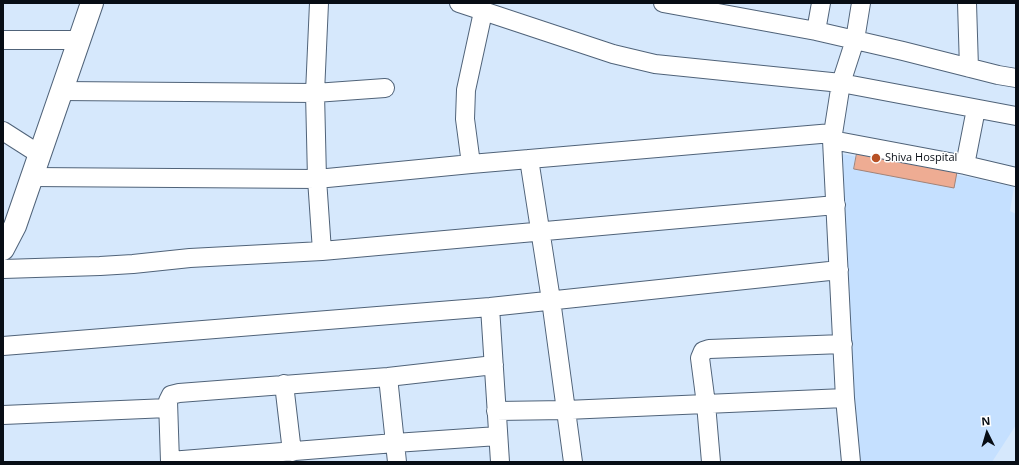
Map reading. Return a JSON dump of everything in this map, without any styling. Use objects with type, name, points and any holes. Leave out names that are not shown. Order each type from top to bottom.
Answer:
[{"type":"street","points":[[3,249],[9,223],[32,177],[92,3]]},
{"type":"street","points":[[319,3],[315,93],[317,179],[322,251]]},
{"type":"street","points":[[459,3],[613,54],[655,64],[841,83],[1016,116]]},
{"type":"street","points":[[663,3],[816,31],[998,76],[1016,78]]},
{"type":"street","points":[[816,31],[821,3]]},
{"type":"street","points":[[851,462],[845,398],[832,137],[841,83],[855,40],[861,3]]},
{"type":"street","points":[[967,3],[969,68]]},
{"type":"street","points":[[470,164],[465,119],[466,90],[483,12]]},
{"type":"street","points":[[3,40],[79,40]]},
{"type":"street","points":[[61,91],[315,93],[385,88]]},
{"type":"street","points":[[965,165],[976,109]]},
{"type":"street","points":[[3,132],[39,154]]},
{"type":"street","points":[[32,177],[317,179],[529,159],[832,137],[1016,177]]},
{"type":"street","points":[[529,159],[541,231],[573,462]]},
{"type":"street","points":[[3,270],[100,266],[190,258],[322,251],[836,205]]},
{"type":"street","points":[[3,346],[490,307],[839,270]]},
{"type":"street","points":[[490,307],[500,462]]},
{"type":"street","points":[[711,462],[700,358],[703,351],[709,349],[843,344]]},
{"type":"street","points":[[494,365],[388,377],[179,393],[169,397],[170,462],[498,436]]},
{"type":"street","points":[[388,377],[397,462]]},
{"type":"street","points":[[284,384],[292,452]]},
{"type":"street","points":[[496,411],[566,410],[845,398]]},
{"type":"street","points":[[3,415],[168,408]]},
{"type":"shaded area","points":[[837,153],[1014,187],[1010,211],[1016,214],[1016,425],[992,462],[857,462]]},
{"type":"building","points":[[857,153],[957,172],[954,188],[854,169]]},
{"type":"place","name":"Shiva Hospital","points":[[876,158]]}]
